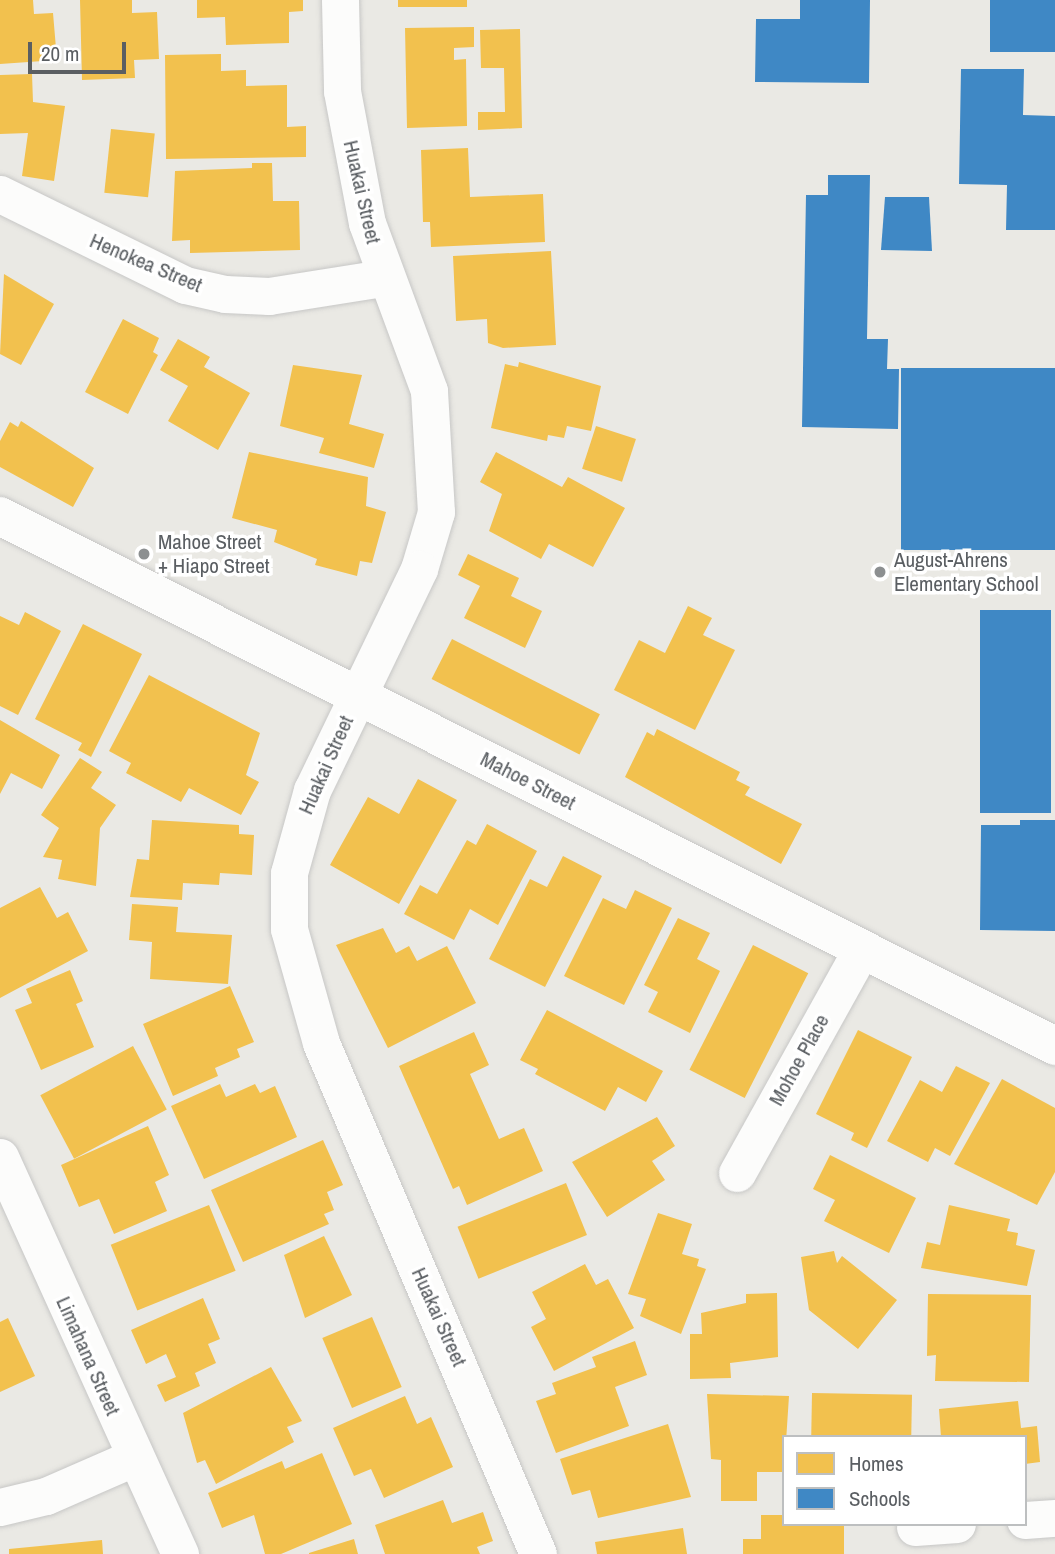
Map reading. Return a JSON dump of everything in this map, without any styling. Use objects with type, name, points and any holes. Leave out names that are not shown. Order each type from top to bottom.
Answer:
[{"type":"street","name":"Huakai Street","points":[[340,0],[342,91],[383,278],[429,391],[436,512],[419,569],[298,830],[289,873],[289,929],[321,1043],[538,1554]]},
{"type":"street","name":"Henokea Street","points":[[0,194],[185,285],[225,294],[281,295],[383,278]]},
{"type":"street","name":"Mahoe Street","points":[[0,516],[1055,1046]]},
{"type":"street","name":"Mohoe Place","points":[[737,1173],[862,948]]},
{"type":"street","name":"Limahana Street","points":[[0,1157],[134,1458],[180,1554]]},
{"type":"street","points":[[0,1507],[46,1496],[134,1458]]},
{"type":"street","points":[[1027,1520],[1055,1518]]},
{"type":"street","points":[[915,1527],[929,1526]]},
{"type":"building: Homes","points":[[0,0],[33,0],[34,14],[53,13],[57,60],[0,64]]},
{"type":"building: Homes","points":[[80,0],[132,0],[132,13],[157,12],[159,59],[134,60],[135,78],[82,80]]},
{"type":"building: Homes","points":[[197,0],[303,0],[303,11],[289,12],[289,43],[226,45],[225,17],[197,18]]},
{"type":"building: Homes","points":[[398,0],[467,0],[467,7],[398,7]]},
{"type":"building: Homes","points":[[474,27],[474,47],[454,48],[454,60],[466,59],[467,126],[407,128],[405,28]]},
{"type":"building: Homes","points":[[520,29],[522,128],[478,130],[478,112],[505,112],[504,68],[481,68],[480,30]]},
{"type":"building: Homes","points":[[221,54],[221,71],[246,70],[246,86],[287,85],[287,127],[306,126],[306,157],[166,159],[165,55]]},
{"type":"building: Homes","points":[[32,74],[33,102],[65,106],[54,181],[22,176],[28,133],[0,134],[0,75]]},
{"type":"building: Homes","points":[[111,129],[155,134],[148,197],[104,193]]},
{"type":"building: Homes","points":[[468,148],[470,197],[543,194],[545,242],[431,247],[430,222],[423,222],[421,150]]},
{"type":"building: Homes","points":[[252,163],[272,163],[273,201],[299,201],[300,250],[190,253],[190,240],[172,241],[175,171],[252,168]]},
{"type":"building: Homes","points":[[551,251],[556,345],[503,348],[488,343],[487,319],[456,321],[453,256]]},
{"type":"building: Homes","points":[[4,274],[54,304],[21,365],[0,354]]},
{"type":"building: Homes","points":[[123,319],[159,338],[153,352],[158,355],[128,414],[85,392]]},
{"type":"building: Homes","points":[[178,339],[210,357],[204,367],[250,393],[218,450],[168,421],[188,386],[160,370]]},
{"type":"building: Homes","points":[[519,362],[601,386],[591,431],[567,426],[564,438],[548,435],[547,441],[491,428],[505,364],[518,367]]},
{"type":"building: Homes","points":[[293,365],[362,375],[349,424],[384,434],[374,468],[319,453],[324,438],[280,426]]},
{"type":"building: Homes","points":[[21,421],[94,468],[73,507],[0,467],[0,441],[10,422],[18,427]]},
{"type":"building: Homes","points":[[596,426],[636,439],[622,482],[582,469]]},
{"type":"building: Homes","points":[[249,452],[368,477],[366,506],[386,512],[372,563],[360,561],[357,576],[315,565],[317,559],[274,542],[277,530],[232,518]]},
{"type":"building: Homes","points":[[496,452],[562,487],[568,477],[625,508],[593,567],[549,544],[541,559],[489,531],[502,494],[480,482]]},
{"type":"building: Homes","points":[[468,554],[519,578],[511,596],[542,611],[525,648],[464,618],[480,586],[458,575]]},
{"type":"building: Homes","points":[[688,606],[712,618],[703,635],[735,650],[695,730],[614,690],[639,640],[665,653]]},
{"type":"building: Homes","points":[[25,612],[61,631],[18,715],[0,706],[0,616],[19,625]]},
{"type":"building: Homes","points":[[83,624],[142,654],[91,757],[78,750],[82,743],[35,719]]},
{"type":"building: Homes","points":[[452,639],[600,714],[579,754],[432,679]]},
{"type":"building: Homes","points":[[149,675],[260,733],[246,775],[259,782],[241,815],[189,788],[181,802],[126,773],[131,763],[109,751]]},
{"type":"building: Homes","points":[[0,720],[60,755],[42,789],[11,773],[0,794]]},
{"type":"building: Homes","points":[[657,729],[740,772],[736,780],[750,787],[745,795],[802,824],[781,864],[625,777],[647,732],[654,736]]},
{"type":"building: Homes","points":[[80,758],[102,772],[91,788],[116,805],[100,828],[96,886],[58,879],[62,860],[43,857],[59,828],[41,815]]},
{"type":"building: Homes","points":[[418,779],[457,800],[399,904],[330,865],[368,797],[399,814]]},
{"type":"building: Homes","points":[[152,820],[239,825],[239,834],[254,835],[252,875],[220,873],[219,885],[183,883],[182,900],[130,897],[137,859],[149,860]]},
{"type":"building: Homes","points":[[487,824],[537,851],[498,925],[470,909],[454,940],[404,914],[420,885],[437,894],[467,840],[476,845]]},
{"type":"building: Homes","points":[[563,856],[602,876],[545,987],[489,959],[530,879],[547,887]]},
{"type":"building: Homes","points":[[40,887],[57,918],[68,912],[88,951],[0,998],[0,908]]},
{"type":"building: Homes","points":[[635,890],[672,908],[624,1005],[564,976],[603,898],[626,909]]},
{"type":"building: Homes","points":[[132,904],[178,907],[176,932],[232,935],[228,984],[150,979],[152,942],[129,940]]},
{"type":"building: Homes","points":[[678,918],[710,933],[697,959],[720,971],[690,1033],[648,1012],[658,992],[644,985]]},
{"type":"building: Homes","points":[[383,928],[396,953],[409,946],[417,961],[447,946],[476,1003],[388,1048],[336,945]]},
{"type":"building: Homes","points":[[753,945],[808,973],[745,1098],[689,1070]]},
{"type":"building: Homes","points":[[70,970],[83,1001],[76,1004],[94,1047],[41,1070],[15,1010],[32,1003],[26,989]]},
{"type":"building: Homes","points":[[230,986],[254,1042],[237,1049],[240,1057],[215,1068],[218,1076],[173,1096],[143,1024]]},
{"type":"building: Homes","points":[[547,1010],[663,1071],[646,1102],[618,1087],[605,1111],[535,1074],[538,1069],[520,1060]]},
{"type":"building: Homes","points":[[858,1030],[912,1057],[867,1148],[851,1140],[854,1133],[816,1114]]},
{"type":"building: Homes","points":[[474,1032],[489,1065],[470,1074],[499,1139],[524,1128],[543,1171],[467,1205],[459,1186],[453,1189],[399,1066]]},
{"type":"building: Homes","points":[[133,1046],[167,1110],[74,1159],[40,1095]]},
{"type":"building: Homes","points":[[956,1066],[990,1083],[950,1156],[935,1148],[928,1162],[887,1141],[920,1080],[942,1092]]},
{"type":"building: Homes","points":[[1002,1079],[1055,1108],[1055,1172],[1037,1205],[954,1164]]},
{"type":"building: Homes","points":[[220,1084],[226,1097],[255,1084],[260,1093],[275,1086],[297,1137],[204,1179],[171,1106]]},
{"type":"building: Homes","points":[[657,1117],[675,1146],[652,1161],[665,1180],[607,1217],[572,1162]]},
{"type":"building: Homes","points":[[148,1126],[169,1175],[155,1182],[167,1211],[114,1234],[99,1199],[79,1207],[61,1165]]},
{"type":"building: Homes","points":[[323,1140],[343,1185],[327,1192],[334,1210],[324,1214],[329,1224],[243,1262],[211,1190]]},
{"type":"building: Homes","points":[[830,1155],[916,1198],[889,1253],[824,1221],[835,1200],[813,1189]]},
{"type":"building: Homes","points":[[566,1183],[587,1235],[478,1279],[458,1227]]},
{"type":"building: Homes","points":[[209,1205],[236,1271],[137,1311],[111,1245]]},
{"type":"building: Homes","points":[[949,1205],[1010,1219],[1007,1231],[1018,1233],[1016,1245],[1035,1250],[1027,1286],[921,1268],[927,1242],[940,1245]]},
{"type":"building: Homes","points":[[658,1213],[692,1224],[682,1254],[699,1259],[697,1266],[706,1269],[681,1334],[640,1316],[646,1299],[628,1294]]},
{"type":"building: Homes","points":[[324,1236],[352,1295],[305,1318],[284,1255]]},
{"type":"building: Homes","points":[[834,1251],[837,1263],[842,1256],[897,1300],[858,1349],[809,1310],[801,1257]]},
{"type":"building: Homes","points":[[585,1264],[596,1285],[608,1279],[634,1328],[554,1371],[531,1327],[546,1319],[532,1292]]},
{"type":"building: Homes","points":[[777,1293],[778,1357],[730,1363],[731,1378],[690,1379],[690,1334],[702,1334],[701,1313],[746,1303],[746,1294]]},
{"type":"building: Homes","points":[[928,1294],[1031,1295],[1029,1382],[935,1381],[936,1355],[927,1356]]},
{"type":"building: Homes","points":[[203,1298],[220,1339],[208,1344],[216,1363],[195,1373],[200,1386],[165,1402],[157,1385],[176,1377],[166,1354],[146,1364],[131,1330]]},
{"type":"building: Homes","points":[[372,1317],[402,1387],[352,1408],[322,1338]]},
{"type":"building: Homes","points":[[8,1318],[35,1376],[0,1392],[0,1322]]},
{"type":"building: Homes","points":[[635,1341],[647,1375],[615,1387],[629,1426],[556,1453],[536,1401],[556,1394],[552,1383],[596,1367],[592,1357]]},
{"type":"building: Homes","points":[[271,1367],[302,1421],[287,1427],[294,1442],[216,1484],[205,1460],[197,1463],[183,1413]]},
{"type":"building: Homes","points":[[812,1393],[912,1395],[911,1435],[811,1435]]},
{"type":"building: Homes","points":[[707,1394],[789,1396],[786,1435],[782,1435],[782,1472],[757,1472],[757,1501],[721,1501],[721,1460],[711,1459]]},
{"type":"building: Homes","points":[[405,1396],[417,1424],[431,1417],[453,1467],[384,1498],[371,1469],[354,1476],[333,1428]]},
{"type":"building: Homes","points":[[1018,1401],[1021,1428],[1037,1426],[1040,1462],[1027,1464],[1027,1435],[941,1435],[939,1409]]},
{"type":"building: Homes","points":[[668,1424],[691,1497],[598,1518],[590,1490],[572,1495],[560,1459]]},
{"type":"building: Homes","points":[[322,1453],[352,1524],[281,1554],[265,1554],[254,1515],[222,1528],[208,1493],[282,1461],[285,1469]]},
{"type":"building: Homes","points":[[443,1500],[452,1523],[483,1512],[493,1541],[477,1547],[480,1554],[385,1554],[375,1525]]},
{"type":"building: Homes","points":[[761,1515],[782,1515],[782,1526],[844,1526],[844,1554],[743,1554],[743,1539],[761,1539]]},
{"type":"building: Homes","points":[[683,1528],[687,1554],[597,1554],[595,1542]]},
{"type":"building: Homes","points":[[354,1539],[358,1554],[309,1554],[309,1553]]},
{"type":"building: Homes","points":[[102,1540],[103,1554],[9,1554],[9,1549]]},
{"type":"building: Schools","points":[[800,0],[870,0],[869,83],[755,82],[756,19],[800,19]]},
{"type":"building: Schools","points":[[990,0],[1055,0],[1055,52],[990,52]]},
{"type":"building: Schools","points":[[961,69],[1024,69],[1023,115],[1055,116],[1055,230],[1006,230],[1007,185],[959,184]]},
{"type":"building: Schools","points":[[828,175],[870,175],[867,339],[888,339],[887,369],[899,369],[898,429],[802,427],[806,195],[828,195]]},
{"type":"building: Schools","points":[[885,197],[929,197],[932,251],[881,250]]},
{"type":"building: Schools","points":[[901,368],[1055,368],[1055,550],[901,550]]},
{"type":"building: Schools","points":[[980,610],[1051,610],[1051,813],[980,813]]},
{"type":"building: Schools","points":[[1020,820],[1055,820],[1055,931],[980,930],[981,825],[1020,825]]},
{"type":"place","name":"Mahoe Street + Hiapo Street","points":[[144,554]]},
{"type":"place","name":"August-Ahrens Elementary School","points":[[880,572]]}]
